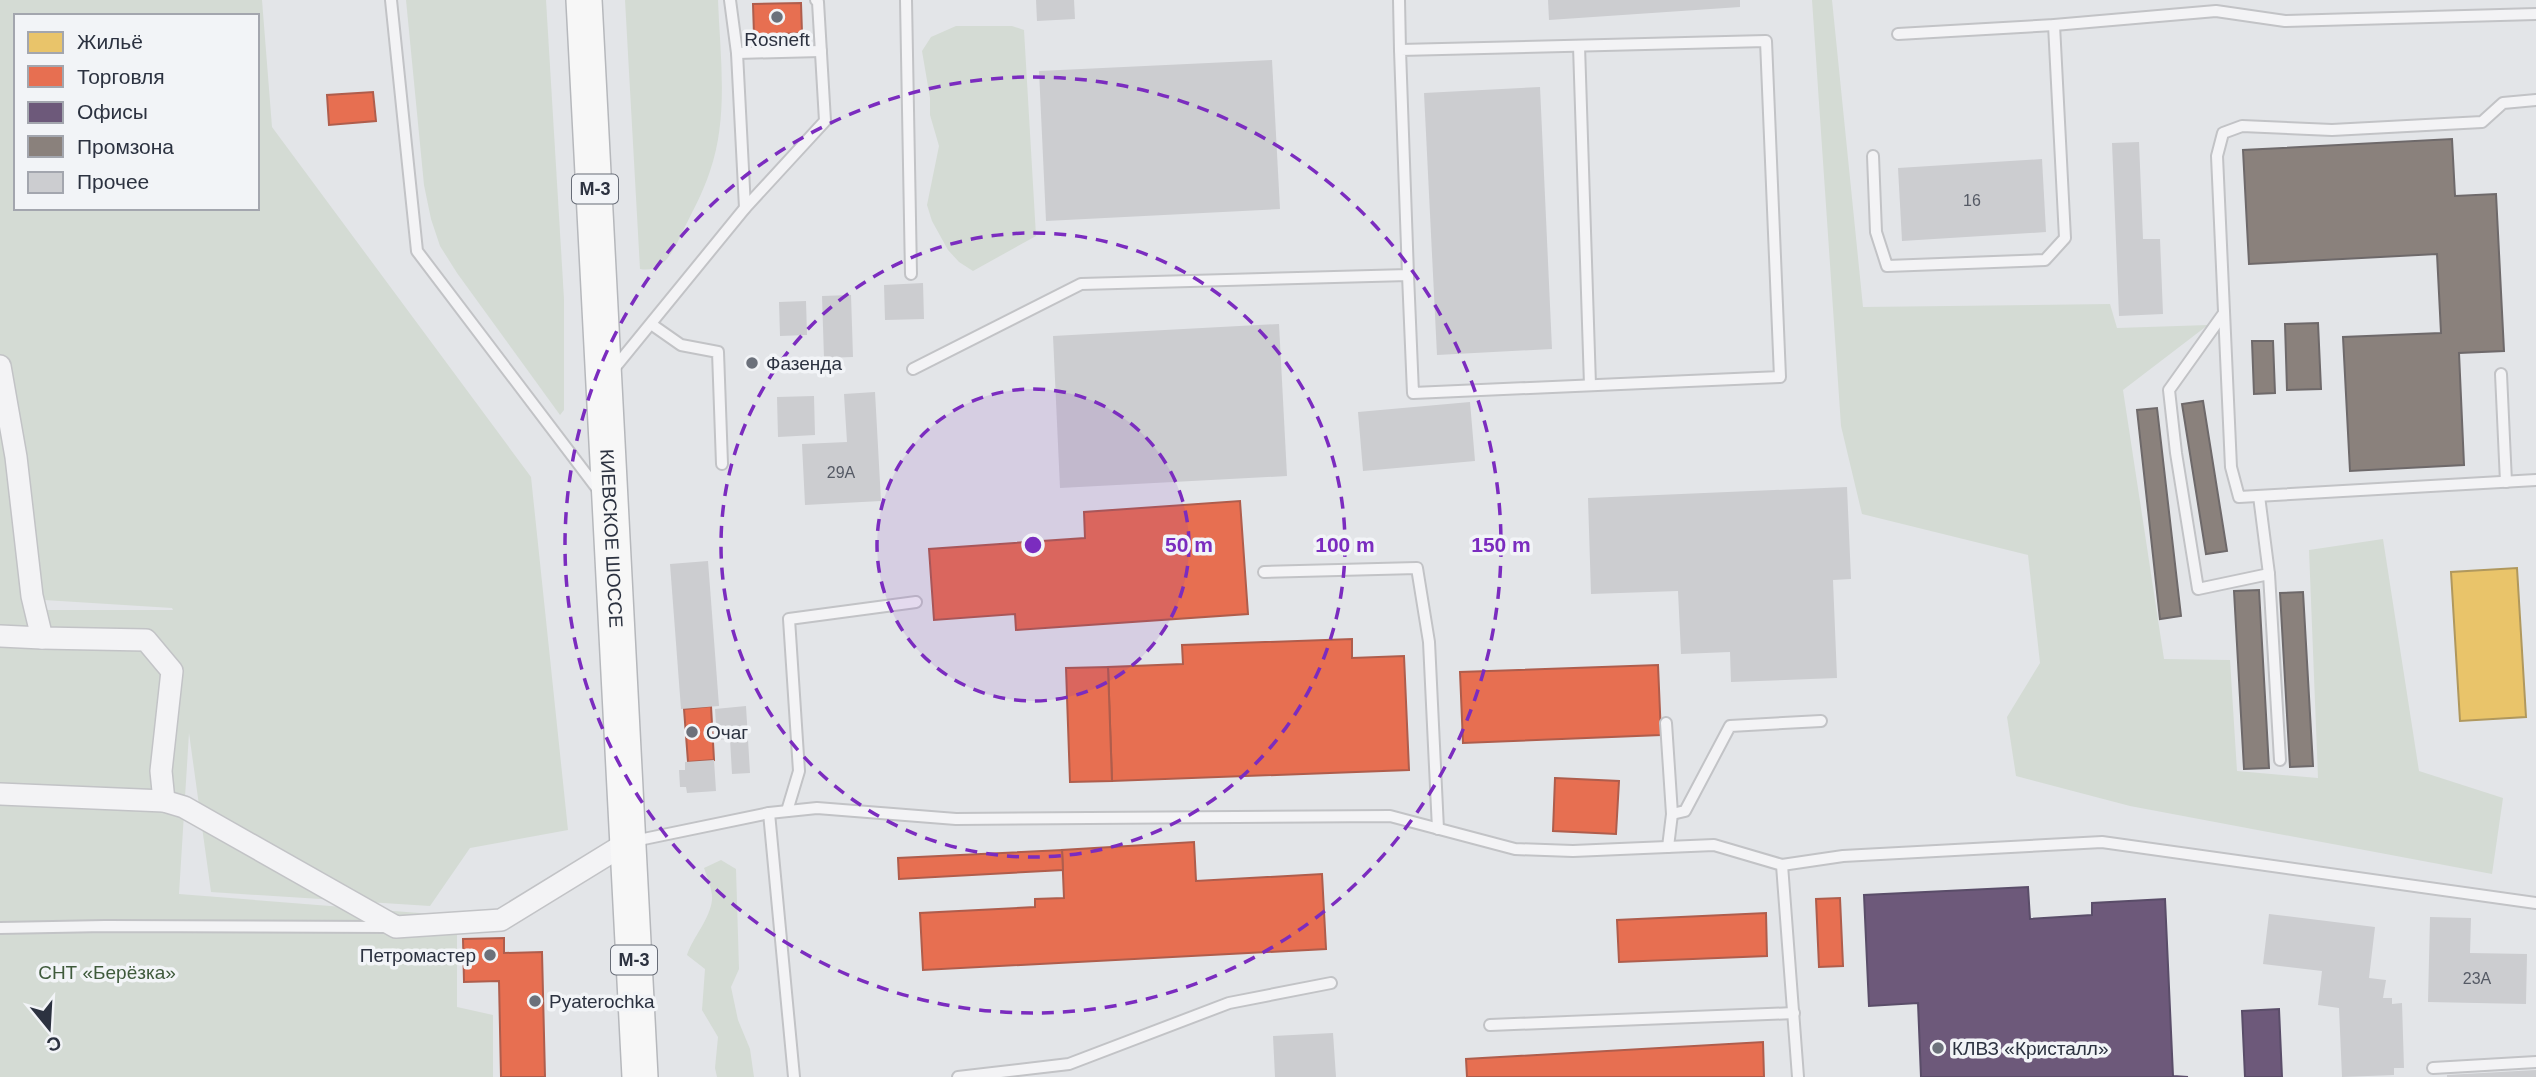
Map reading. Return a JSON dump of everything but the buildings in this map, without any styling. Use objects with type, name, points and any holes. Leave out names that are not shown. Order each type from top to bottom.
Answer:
[{"type":"highway","name":"КИЕВСКОЕ ШОССЕ","points":[[584,0],[640,1077]]},
{"type":"street","points":[[0,366],[8,456],[32,596],[42,638]]},
{"type":"street","points":[[0,636],[146,640],[172,671],[161,771],[164,801]]},
{"type":"street","points":[[0,794],[164,801],[184,807],[396,927],[501,920],[628,842]]},
{"type":"lane","points":[[391,0],[417,251],[611,507]]},
{"type":"lane","points":[[730,0],[737,54],[745,208]]},
{"type":"lane","points":[[605,379],[745,208],[825,121],[816,0]]},
{"type":"lane","points":[[906,0],[911,274]]},
{"type":"lane","points":[[1399,0],[1400,50],[1408,275],[1413,393],[1780,377],[1766,41],[1400,50]]},
{"type":"lane","points":[[1898,34],[2054,25],[2216,11],[2285,21],[2536,14]]},
{"type":"lane","points":[[1873,156],[1876,232],[1887,265],[2045,260],[2065,238],[2054,25]]},
{"type":"lane","points":[[1579,46],[1590,385]]},
{"type":"lane","points":[[737,54],[821,51]]},
{"type":"lane","points":[[2536,100],[2503,103],[2482,122],[2332,131],[2242,126],[2223,133],[2217,156],[2231,467],[2239,497],[2536,480]]},
{"type":"lane","points":[[912,369],[1081,284],[1408,275]]},
{"type":"lane","points":[[2224,313],[2169,390],[2176,453],[2198,589],[2269,573]]},
{"type":"lane","points":[[651,324],[681,345],[718,352],[722,464]]},
{"type":"lane","points":[[2501,374],[2506,482]]},
{"type":"lane","points":[[2259,496],[2269,573],[2280,760]]},
{"type":"lane","points":[[1264,572],[1417,568],[1429,642],[1438,829]]},
{"type":"lane","points":[[787,811],[799,771],[789,619],[916,602]]},
{"type":"lane","points":[[1672,814],[1685,811],[1730,726],[1821,721]]},
{"type":"lane","points":[[1666,723],[1672,814],[1668,847]]},
{"type":"lane","points":[[628,842],[769,813],[817,808],[956,819],[1390,816],[1515,849],[1573,851],[1714,845],[1782,865],[1843,856],[2102,842],[2536,903]]},
{"type":"lane","points":[[769,813],[794,1077]]},
{"type":"lane","points":[[1782,865],[1798,1077]]},
{"type":"lane","points":[[0,928],[396,927]]},
{"type":"lane","points":[[958,1077],[1069,1064],[1229,1003],[1331,983]]},
{"type":"lane","points":[[1490,1025],[1794,1013]]},
{"type":"lane","points":[[2433,1069],[2536,1062]]},
{"type":"green space","name":"СНТ «Берёзка»","points":[[0,0],[262,0],[272,127],[531,477],[568,830],[470,848],[430,906],[211,892],[189,733],[179,894],[457,916],[457,1007],[493,1015],[493,1077],[0,1077]],"holes":[[[44,600],[173,610],[46,610]]]},
{"type":"green space","points":[[406,0],[546,0],[564,299],[564,410],[560,415],[440,246],[424,185]]},
{"type":"green space","points":[[625,0],[718,0],[722,86],[716,150],[704,187],[674,248],[661,265],[648,269],[640,269]]},
{"type":"green space","points":[[1812,0],[1832,0],[1863,307],[2110,304],[2117,328],[2208,325],[2123,390],[2164,659],[2230,660],[2237,771],[2318,778],[2309,550],[2383,539],[2419,771],[2503,798],[2492,874],[2130,806],[2016,776],[2007,717],[2040,663],[2028,555],[1862,514],[1841,426]]},
{"type":"green space","points":[[956,26],[1012,26],[1024,30],[1036,236],[973,271],[959,262],[948,250],[932,221],[927,205],[939,146],[930,115],[930,98],[922,51],[931,37]]},
{"type":"green space","points":[[721,860],[736,869],[739,969],[731,987],[738,1020],[750,1049],[754,1077],[717,1077],[715,1068],[718,1037],[702,1010],[705,969],[687,955],[711,907],[711,888],[704,868]]},
{"type":"place","name":"Rosneft","points":[[777,17]]},
{"type":"place","name":"Фазенда","points":[[752,363]]},
{"type":"place","name":"Очаг","points":[[692,732]]},
{"type":"place","name":"Петромастер","points":[[490,955]]},
{"type":"place","name":"Pyaterochka","points":[[535,1001]]},
{"type":"place","name":"КЛВЗ «Кристалл»","points":[[1938,1048]]}]
